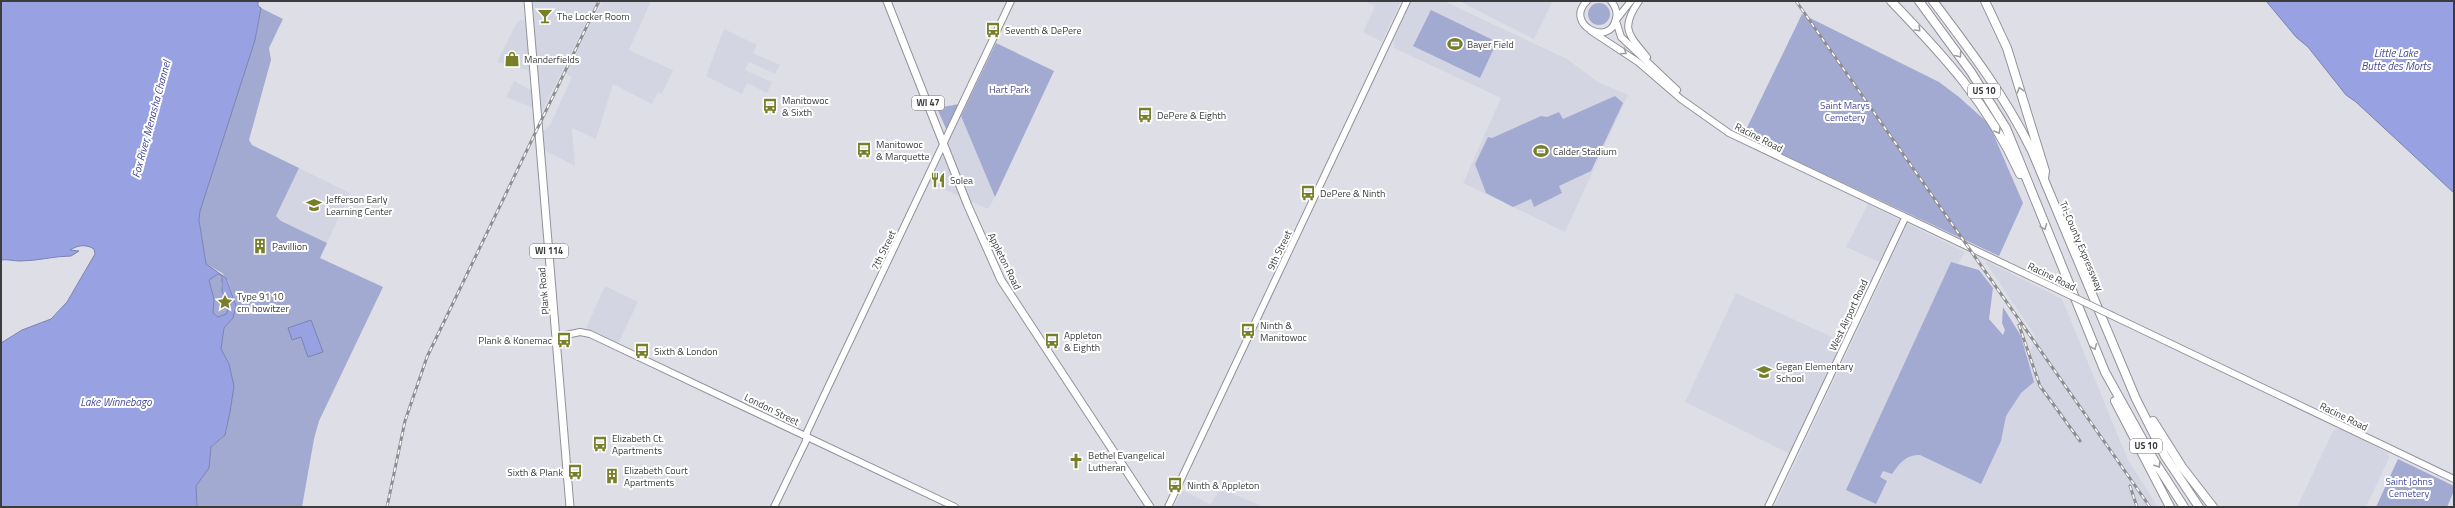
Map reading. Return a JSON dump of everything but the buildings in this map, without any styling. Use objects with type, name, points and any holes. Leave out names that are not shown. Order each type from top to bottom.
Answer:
[{"type":"highway","points":[[1891,1],[1966,82],[1998,131],[2024,184],[2030,190]]},
{"type":"highway","name":"US 10","points":[[1920,1],[1994,107],[2015,150],[2030,190],[2110,383],[2184,507]]},
{"type":"highway","name":"Tri-County Expressway","points":[[1933,1],[1979,61],[2006,102],[2032,151],[2136,399],[2165,456],[2199,507]]},
{"type":"highway","points":[[1985,1],[2001,33],[2009,55],[2045,171],[2043,180]]},
{"type":"highway","points":[[2110,383],[2114,400],[2170,507]]},
{"type":"highway","points":[[2136,399],[2143,404],[2182,467],[2213,507]]},
{"type":"main road","name":"Plank Road","points":[[528,1],[570,507]]},
{"type":"main road","name":"Appleton Road","points":[[887,1],[988,253],[1002,280],[1150,507]]},
{"type":"main road","name":"7th Street","points":[[774,507],[1011,1]]},
{"type":"main road","name":"9th Street","points":[[1168,507],[1408,1]]},
{"type":"main road","points":[[1587,1],[1582,4],[1581,12],[1583,23],[1591,31],[1603,32],[1608,30],[1631,1]]},
{"type":"main road","name":"Racine Road","points":[[1610,1],[1616,9],[1616,20],[1621,37],[1656,69],[1669,85]]},
{"type":"main road","points":[[1639,1],[1628,18],[1627,29],[1656,69]]},
{"type":"main road","name":"Racine Road","points":[[1591,31],[1624,52],[1669,85],[1711,122],[1741,140],[2454,478]]},
{"type":"main road","name":"West Airport Road","points":[[1768,507],[1905,218]]},
{"type":"main road","name":"London Street","points":[[557,337],[580,332],[590,334],[955,507]]},
{"type":"shaded area","points":[[531,1],[597,1],[541,113],[531,10]]},
{"type":"shaded area","points":[[602,1],[651,1],[629,50],[673,70],[662,94],[658,92],[652,104],[613,84],[596,139],[572,128],[575,166],[544,150],[543,131],[550,125],[572,77],[565,73]]},
{"type":"shaded area","points":[[1364,1],[1401,1],[1382,42],[1363,32],[1375,6]]},
{"type":"shaded area","points":[[1411,1],[1444,1],[1567,59],[1598,82],[1628,95],[1565,232],[1463,183],[1501,98],[1394,48],[1393,42]]},
{"type":"shaded area","points":[[1459,1],[1553,1],[1534,39]]},
{"type":"shaded area","points":[[520,20],[524,20],[526,24],[530,71],[497,62],[515,26]]},
{"type":"shaded area","points":[[724,29],[757,45],[753,53],[780,65],[775,74],[749,62],[745,70],[772,82],[767,93],[747,83],[742,94],[706,76]]},
{"type":"shaded area","points":[[514,81],[531,90],[533,108],[506,97]]},
{"type":"shaded area","points":[[961,116],[995,197],[988,209],[930,183]]},
{"type":"shaded area","name":"Jefferson Early Learning Center","points":[[299,168],[350,193],[327,243],[281,221],[276,216]]},
{"type":"shaded area","points":[[1868,204],[1965,252],[1938,299],[1979,480],[2036,337],[1984,260],[2062,299],[2128,460],[2158,507],[1774,507],[1888,266],[1846,247]]},
{"type":"shaded area","points":[[605,286],[638,302],[618,344],[586,328]]},
{"type":"shaded area","name":"Gegan Elementary School","points":[[1736,293],[1843,342],[1790,454],[1685,402]]},
{"type":"shaded area","points":[[2340,428],[2388,453],[2389,458],[2366,507],[2297,507],[2333,431]]},
{"type":"shaded area","points":[[1221,489],[1260,505],[1258,507],[1174,507],[1182,490],[1210,504]]},
{"type":"green space","points":[[1599,3],[1603,4],[1609,10],[1609,18],[1603,24],[1599,25],[1595,24],[1589,18],[1588,14],[1589,10],[1595,4]]},
{"type":"green space","points":[[261,8],[283,19],[269,48],[271,60],[249,140],[252,145],[299,168],[276,216],[281,221],[327,243],[320,258],[383,287],[319,421],[314,439],[302,507],[197,507],[196,486],[209,467],[211,447],[223,437],[226,432],[234,386],[229,364],[221,349],[224,328],[233,318],[236,306],[228,281],[222,273],[206,264],[199,220],[200,211],[255,40]]},
{"type":"green space","name":"Bayer Field","points":[[1431,10],[1497,42],[1480,78],[1413,46]]},
{"type":"green space","name":"Saint Marys Cemetery","points":[[1802,14],[1939,82],[1959,97],[1989,124],[2023,203],[1999,256],[1743,136]]},
{"type":"green space","name":"Hart Park","points":[[996,43],[1054,71],[995,197],[961,116]]},
{"type":"green space","name":"Calder Stadium","points":[[1615,96],[1623,103],[1591,171],[1559,186],[1562,193],[1534,207],[1531,199],[1513,207],[1486,193],[1475,164],[1488,137],[1492,138],[1541,116],[1547,117],[1559,112],[1563,119]]},
{"type":"green space","points":[[959,104],[949,126],[946,129],[937,108]]},
{"type":"green space","points":[[1951,262],[1979,270],[1993,288],[1989,319],[2003,335],[2005,330],[2002,323],[2003,307],[2021,336],[2034,382],[2021,393],[2006,416],[2001,441],[1981,484],[1920,455],[1915,455],[1903,460],[1892,474],[1883,471],[1880,477],[1887,481],[1876,504],[1846,490]]},
{"type":"green space","points":[[218,274],[223,277],[221,285],[224,295],[230,304],[226,314],[218,317],[213,313],[214,299],[209,280]]},
{"type":"green space","name":"Saint Johns Cemetery","points":[[2398,459],[2454,486],[2454,491],[2447,507],[2376,507]]},
{"type":"water","points":[[1,1],[258,1],[258,6],[261,8],[255,40],[200,211],[199,220],[206,264],[226,278],[236,306],[233,318],[224,328],[221,349],[229,364],[234,386],[230,412],[225,435],[211,447],[209,468],[196,486],[197,507],[1,507],[1,343],[22,330],[51,319],[67,302],[95,254],[94,249],[88,246],[82,246],[70,250],[79,251],[71,256],[27,261],[1,260]],"holes":[[[218,274],[222,276],[222,292],[230,304],[226,314],[218,317],[213,313],[214,299],[209,280]]]},
{"type":"water","name":"Little Lake Butte des Morts","points":[[2266,1],[2454,1],[2454,193],[2356,102],[2346,95],[2308,47],[2296,37]]},
{"type":"water","points":[[311,320],[323,352],[308,357],[301,337],[292,340],[288,328]]},
{"type":"railway","points":[[387,507],[405,421],[427,357],[599,1]]},
{"type":"railway","points":[[1796,1],[2150,507]]},
{"type":"railway","points":[[2019,325],[2040,386],[2080,441]]},
{"type":"railway","points":[[2130,486],[2137,507]]},
{"type":"place","name":"The Locker Room","points":[[545,16]]},
{"type":"place","name":"Seventh & DePere","points":[[993,30]]},
{"type":"place","name":"Bayer Field","points":[[1455,44]]},
{"type":"place","name":"Manderfields","points":[[512,59]]},
{"type":"place","name":"Manitowoc & Sixth","points":[[770,106]]},
{"type":"place","name":"DePere & Eighth","points":[[1145,115]]},
{"type":"place","name":"Manitowoc & Marquette","points":[[864,150]]},
{"type":"place","name":"Calder Stadium","points":[[1541,151]]},
{"type":"place","name":"Solea","points":[[938,180]]},
{"type":"place","name":"DePere & Ninth","points":[[1308,193]]},
{"type":"place","name":"Jefferson Early Learning Center","points":[[314,205]]},
{"type":"place","name":"Pavillion","points":[[260,246]]},
{"type":"place","name":"Type 91 10 cm howitzer","points":[[225,302]]},
{"type":"place","name":"Ninth & Manitowoc","points":[[1248,331]]},
{"type":"place","name":"Plank & Konemac","points":[[564,340]]},
{"type":"place","name":"Appleton & Eighth","points":[[1052,341]]},
{"type":"place","name":"Sixth & London","points":[[642,351]]},
{"type":"place","name":"Gegan Elementary School","points":[[1764,372]]},
{"type":"place","name":"Elizabeth Ct. Apartments","points":[[600,444]]},
{"type":"place","name":"Bethel Evangelical Lutheran","points":[[1076,461]]},
{"type":"place","name":"Sixth & Plank","points":[[575,472]]},
{"type":"place","name":"Elizabeth Court Apartments","points":[[612,476]]},
{"type":"place","name":"Ninth & Appleton","points":[[1175,485]]},
{"type":"water label","name":"Fox River, Menasha Channel","points":[[151,119]]},
{"type":"water label","name":"Lake Winnebago","points":[[116,402]]}]
